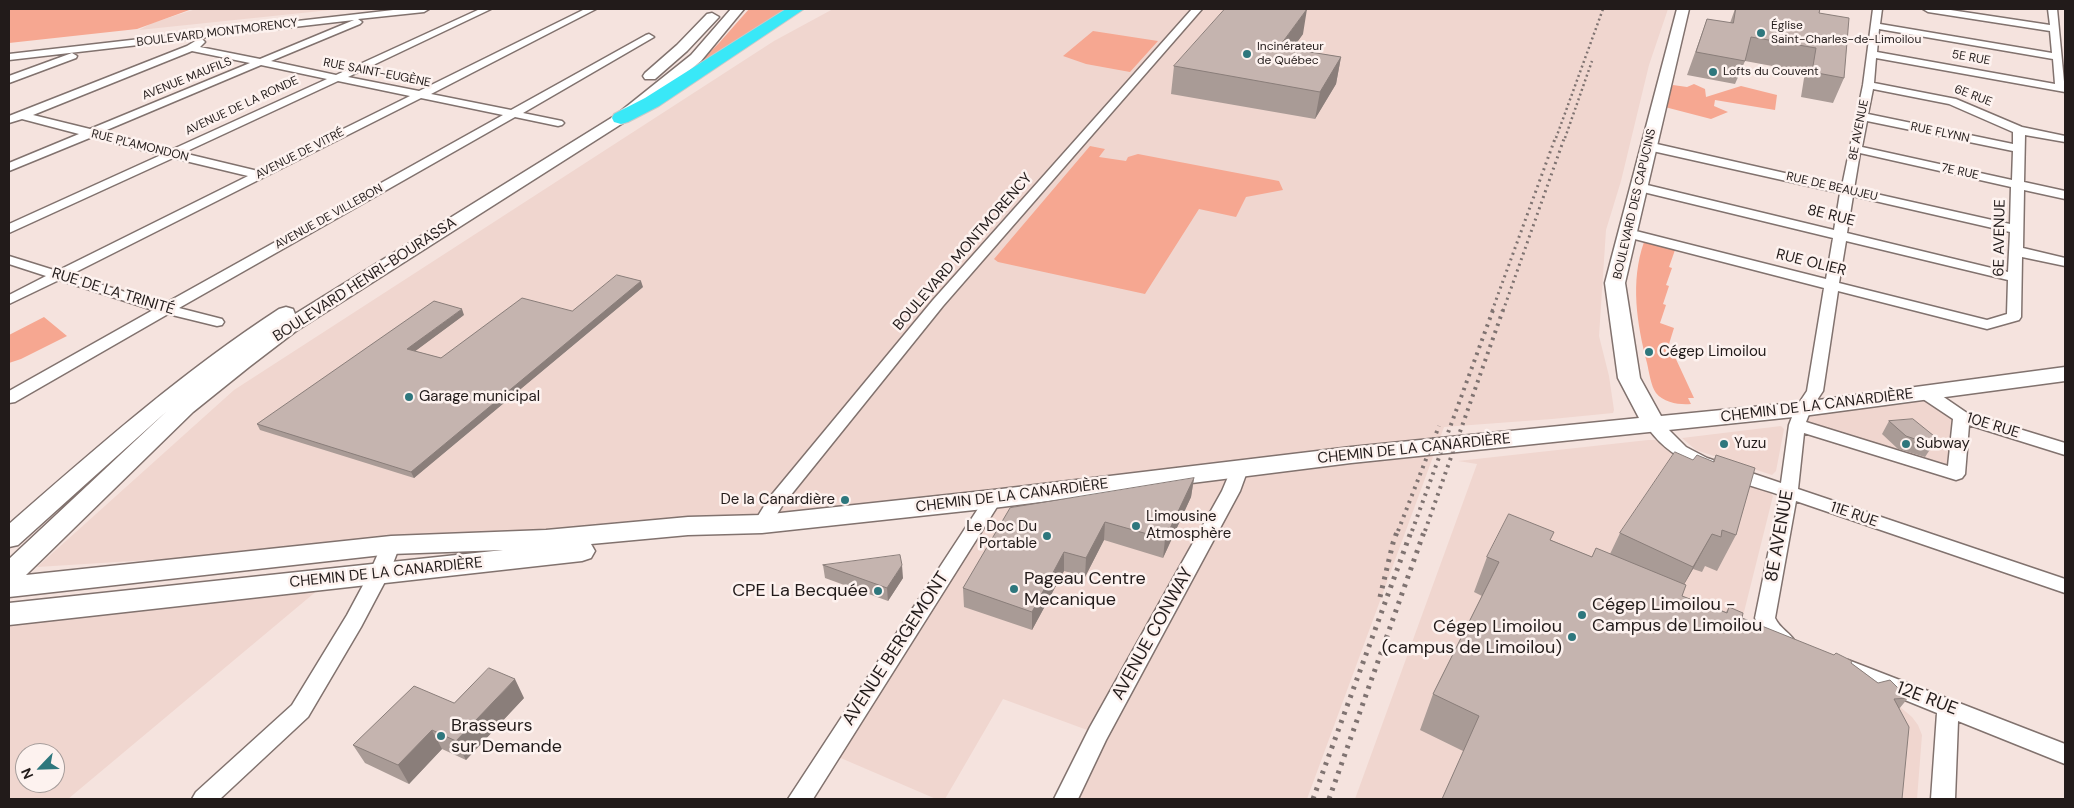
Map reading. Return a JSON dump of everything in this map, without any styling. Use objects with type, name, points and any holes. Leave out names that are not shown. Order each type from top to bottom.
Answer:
[{"type":"highway","points":[[621,118],[652,102],[796,9]]},
{"type":"main road","name":"BOULEVARD HENRI-BOURASSA","points":[[9,538],[143,419],[206,368],[271,322],[598,117],[641,85],[682,48],[719,9]]},
{"type":"main road","name":"BOULEVARD HENRI-BOURASSA","points":[[9,575],[167,424],[241,362],[289,327],[621,118],[696,58],[738,9]]},
{"type":"main road","name":"BOULEVARD DES CAPUCINS","points":[[1654,425],[1629,378],[1615,283],[1683,9]]},
{"type":"main road","name":"CHEMIN DE LA CANARDIÈRE","points":[[9,614],[379,574],[686,538],[762,524],[1567,432],[1800,417],[1926,393],[2065,374]]},
{"type":"main road","name":"CHEMIN DE LA CANARDIÈRE","points":[[9,586],[391,545],[546,539],[688,526],[762,524]]},
{"type":"street","name":"BOULEVARD MONTMORENCY","points":[[9,57],[424,9]]},
{"type":"street","name":"AVENUE DE LA RONDE","points":[[9,229],[487,9]]},
{"type":"street","name":"AVENUE DE VITRÉ","points":[[9,300],[592,9]]},
{"type":"street","name":"BOULEVARD MONTMORENCY","points":[[762,524],[775,502],[938,303],[1197,9]]},
{"type":"street","name":"8E AVENUE","points":[[1878,9],[1868,85],[1847,191],[1814,391],[1800,417],[1766,618],[1771,631],[1789,645],[1948,707]]},
{"type":"street","points":[[1928,9],[2054,29]]},
{"type":"street","points":[[2053,9],[2054,29],[2061,43],[2058,57],[2063,89]]},
{"type":"street","name":"AVENUE MAUFILS","points":[[9,167],[375,14]]},
{"type":"street","points":[[1876,26],[2058,57]]},
{"type":"street","points":[[9,120],[191,48],[218,32]]},
{"type":"street","name":"AVENUE DE VILLEBON","points":[[9,398],[649,37]]},
{"type":"street","points":[[9,80],[95,48]]},
{"type":"street","name":"RUE SAINT-EUGÈNE","points":[[191,48],[558,123]]},
{"type":"street","name":"5E RUE","points":[[1871,54],[2063,89]]},
{"type":"street","name":"6E RUE","points":[[1868,85],[1952,101],[2019,130],[2065,139]]},
{"type":"street","name":"RUE PLAMONDON","points":[[21,115],[260,175]]},
{"type":"street","name":"RUE FLYNN","points":[[1862,116],[2018,149]]},
{"type":"street","name":"6E AVENUE","points":[[1987,325],[2014,318],[2019,130]]},
{"type":"street","name":"RUE DE BEAUJEU","points":[[1648,146],[2016,229]]},
{"type":"street","name":"7E RUE","points":[[1856,149],[2065,195]]},
{"type":"street","name":"8E RUE","points":[[1639,187],[2015,278]]},
{"type":"street","name":"RUE OLIER","points":[[1628,233],[1987,325]]},
{"type":"street","points":[[2016,251],[2065,262]]},
{"type":"street","name":"RUE DE LA TRINITÉ","points":[[9,260],[164,309],[217,322]]},
{"type":"street","points":[[1800,417],[1956,474],[1961,417],[1926,393]]},
{"type":"street","name":"10E RUE","points":[[1961,417],[2065,449]]},
{"type":"street","name":"11E RUE","points":[[1654,425],[1680,451],[1702,462],[1788,493],[2065,586]]},
{"type":"street","name":"AVENUE CONWAY","points":[[1066,799],[1098,734],[1231,490],[1239,469]]},
{"type":"street","name":"AVENUE BERGEMONT","points":[[800,799],[993,498]]},
{"type":"street","points":[[204,799],[300,711],[354,621],[379,574],[391,545]]},
{"type":"street","points":[[1943,799],[1948,707]]},
{"type":"street","name":"12E RUE","points":[[1948,707],[2065,754]]},
{"type":"shaded area","points":[[9,9],[192,9],[137,29],[9,43]]},
{"type":"shaded area","points":[[196,9],[340,9],[139,30],[152,23]]},
{"type":"shaded area","points":[[749,9],[794,9],[698,69],[693,69],[719,43]]},
{"type":"shaded area","points":[[833,9],[1668,9],[1649,65],[1621,181],[1606,230],[1599,336],[1609,376],[1613,413],[1444,427],[1307,799],[1066,799],[1098,734],[1003,699],[945,799],[936,799],[829,753],[992,499],[391,545],[37,567],[234,390],[774,41]]},
{"type":"shaded area","points":[[1093,31],[1158,41],[1130,72],[1086,64],[1063,56]]},
{"type":"shaded area","points":[[1694,84],[1705,89],[1706,97],[1741,86],[1777,95],[1775,110],[1715,100],[1714,106],[1728,112],[1711,119],[1661,106],[1673,85],[1687,87]]},
{"type":"shaded area","points":[[1090,146],[1105,149],[1099,157],[1126,161],[1128,157],[1138,154],[1279,181],[1283,190],[1246,197],[1236,217],[1199,209],[1145,294],[998,262],[994,259]]},
{"type":"shaded area","points":[[1644,242],[1675,250],[1669,267],[1672,268],[1666,285],[1669,286],[1663,304],[1666,305],[1660,323],[1674,328],[1669,344],[1694,398],[1688,398],[1691,404],[1677,404],[1663,399],[1656,393],[1651,383],[1640,333],[1636,303],[1637,272]]},
{"type":"shaded area","points":[[44,317],[67,336],[9,363],[9,335]]},
{"type":"shaded area","points":[[1926,393],[1961,417],[1956,474],[1797,425],[1803,409]]},
{"type":"shaded area","points":[[1781,426],[1784,429],[1776,471],[1772,475],[1696,450],[1682,438]]},
{"type":"shaded area","name":"Cégep Limoilou - Campus de Limoilou","points":[[1658,440],[1678,456],[1768,490],[1773,496],[1741,624],[1899,706],[1912,717],[1922,735],[1917,799],[1355,799],[1477,464],[1458,461]]},
{"type":"shaded area","points":[[331,579],[68,799],[9,799],[9,614]]},
{"type":"building","points":[[1225,9],[1307,9],[1279,47],[1341,57],[1320,92],[1174,66]]},
{"type":"building","points":[[1736,9],[1820,9],[1819,13],[1849,18],[1844,78],[1812,72],[1816,48],[1751,37],[1745,61],[1696,52],[1707,19],[1733,23]]},
{"type":"building","name":"Garage municipal","points":[[617,275],[641,281],[411,472],[257,424],[434,301],[462,309],[407,349],[441,358],[522,298],[572,311]]},
{"type":"building","points":[[1913,419],[1934,436],[1933,445],[1906,436],[1889,421]]},
{"type":"building","points":[[1675,452],[1693,460],[1697,455],[1714,462],[1716,455],[1755,468],[1736,535],[1722,530],[1721,537],[1712,534],[1693,567],[1620,533]]},
{"type":"building","points":[[1194,478],[1165,539],[1105,522],[1086,558],[1064,552],[1032,612],[963,588],[1010,508]]},
{"type":"building","name":"Cégep Limoilou - Campus de Limoilou","points":[[1509,514],[1554,532],[1550,540],[1592,557],[1596,548],[1686,585],[1682,596],[1727,613],[1729,607],[1743,613],[1742,618],[1834,655],[1836,653],[1852,661],[1851,663],[1878,683],[1890,680],[1908,698],[1894,699],[1909,727],[1902,799],[1442,799],[1479,716],[1433,694],[1499,562],[1487,557]]},
{"type":"building","points":[[900,555],[902,565],[887,588],[823,565]]},
{"type":"building","points":[[489,668],[515,679],[456,741],[432,730],[398,765],[353,745],[414,686],[454,703]]},
{"type":"railway","points":[[1556,138],[1603,9]]},
{"type":"railway","points":[[1565,138],[1592,61]]},
{"type":"railway","points":[[1492,311],[1556,136]]},
{"type":"railway","points":[[1503,311],[1565,136]]},
{"type":"railway","points":[[1412,531],[1493,310]]},
{"type":"railway","points":[[1425,531],[1503,310]]},
{"type":"railway","points":[[1398,531],[1439,426]]},
{"type":"railway","points":[[1380,597],[1398,529]]},
{"type":"railway","points":[[1313,799],[1412,529]]},
{"type":"railway","points":[[1329,799],[1425,529]]},
{"type":"place","name":"Église Saint-Charles-de-Limoilou","points":[[1761,33]]},
{"type":"place","name":"Incinérateur de Québec","points":[[1247,54]]},
{"type":"place","name":"Lofts du Couvent","points":[[1713,72]]},
{"type":"place","name":"Cégep Limoilou","points":[[1649,352]]},
{"type":"place","name":"Garage municipal","points":[[409,397]]},
{"type":"place","name":"Yuzu","points":[[1724,444]]},
{"type":"place","name":"Subway","points":[[1906,444]]},
{"type":"place","name":"De la Canardière","points":[[845,500]]},
{"type":"place","name":"Limousine Atmosphère","points":[[1136,526]]},
{"type":"place","name":"Le Doc Du Portable","points":[[1047,536]]},
{"type":"place","name":"Pageau Centre Mecanique","points":[[1014,589]]},
{"type":"place","name":"CPE La Becquée","points":[[878,591]]},
{"type":"place","name":"Cégep Limoilou - Campus de Limoilou","points":[[1582,615]]},
{"type":"place","name":"Cégep Limoilou (campus de Limoilou)","points":[[1572,637]]},
{"type":"place","name":"Brasseurs sur Demande","points":[[441,736]]}]
